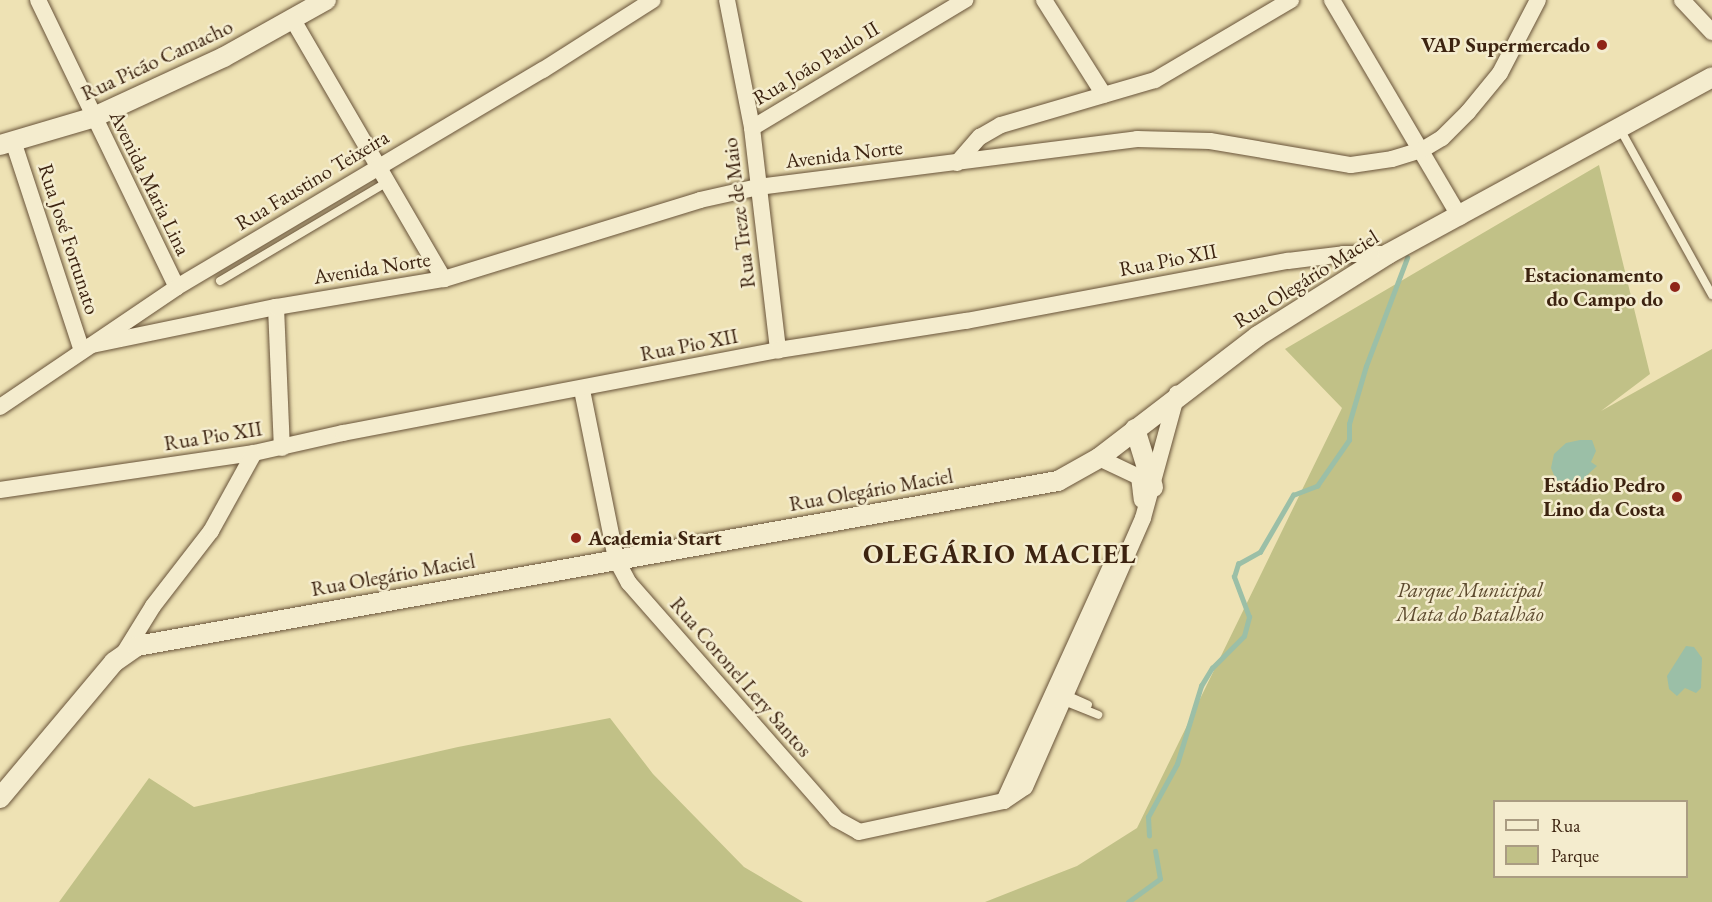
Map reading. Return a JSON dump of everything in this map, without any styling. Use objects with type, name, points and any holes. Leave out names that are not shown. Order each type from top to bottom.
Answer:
[{"type":"street","name":"Avenida Maria Lina","points":[[38,0],[92,118],[177,287]]},
{"type":"street","name":"Rua Picão Camacho","points":[[6,143],[92,118],[293,20],[326,0]]},
{"type":"street","name":"Rua Faustino Teixeira","points":[[1,401],[87,348],[177,287],[653,0]]},
{"type":"street","name":"Rua Treze de Maio","points":[[727,0],[752,128],[778,350]]},
{"type":"street","name":"Rua João Paulo II","points":[[752,128],[965,0]]},
{"type":"street","points":[[1044,0],[1104,94]]},
{"type":"street","points":[[957,163],[980,137],[1001,125],[1155,80],[1292,0]]},
{"type":"street","points":[[1332,0],[1460,217]]},
{"type":"street","name":"Avenida Norte","points":[[87,348],[276,307],[444,279],[700,200],[758,187],[1137,139],[1210,141],[1351,165],[1422,150],[1455,125],[1500,74],[1538,0]]},
{"type":"street","points":[[1682,0],[1712,32]]},
{"type":"street","points":[[293,20],[376,168],[444,279]]},
{"type":"street","name":"Rua Olegário Maciel","points":[[124,653],[137,646],[1046,484],[1099,458],[1177,394],[1258,336],[1388,254],[1460,217],[1712,77]]},
{"type":"street","name":"Rua José Fortunato","points":[[6,143],[87,348]]},
{"type":"street","name":"Rua Pio XII","points":[[0,489],[254,453],[343,433],[582,390],[778,350],[966,321],[1288,261],[1344,254],[1388,254]]},
{"type":"street","points":[[276,307],[282,448]]},
{"type":"street","name":"Rua Coronel Lery Santos","points":[[582,390],[616,559],[629,583],[848,828],[876,831],[1004,801],[1025,788],[1065,698],[1147,494],[1177,394]]},
{"type":"street","points":[[1135,429],[1147,494]]},
{"type":"street","points":[[0,798],[124,653],[148,613],[211,531],[254,453]]},
{"type":"street","points":[[1099,458],[1133,472],[1147,494]]},
{"type":"street","name":"Rua Coronel Lery Santos","points":[[1004,801],[1147,494]]},
{"type":"lane","points":[[1620,128],[1712,296]]},
{"type":"lane","points":[[220,281],[386,183]]},
{"type":"lane","points":[[1065,698],[1088,705]]},
{"type":"lane","points":[[1065,698],[1098,715]]},
{"type":"green space","name":"Parque Municipal Mata do Batalhão","points":[[1599,165],[1650,374],[1601,411],[1712,349],[1712,902],[985,902],[1077,866],[1137,828],[1342,408],[1285,349]]},
{"type":"green space","points":[[610,718],[653,774],[744,867],[803,902],[59,902],[149,778],[194,807],[458,747]]},
{"type":"shaded area","points":[[1592,440],[1596,451],[1591,462],[1597,466],[1582,480],[1565,487],[1556,480],[1551,468],[1554,454],[1566,443]]},
{"type":"shaded area","points":[[1686,646],[1694,647],[1702,658],[1701,688],[1696,693],[1685,688],[1677,696],[1669,689],[1667,676]]},
{"type":"waterway","points":[[1149,836],[1148,817],[1177,764],[1201,686],[1212,668],[1244,636],[1249,617],[1234,577],[1238,564],[1260,552],[1293,495],[1317,486],[1349,440],[1349,424],[1366,366],[1407,258]]},
{"type":"waterway","points":[[1128,902],[1160,879],[1155,851]]},
{"type":"place","name":"VAP Supermercado","points":[[1602,45]]},
{"type":"place","name":"Estacionamento do Campo do","points":[[1675,287]]},
{"type":"place","name":"Estádio Pedro Lino da Costa","points":[[1677,497]]},
{"type":"place","name":"Academia Start","points":[[576,538]]},
{"type":"district","name":"OLEGÁRIO MACIEL","points":[[1000,554]]}]
